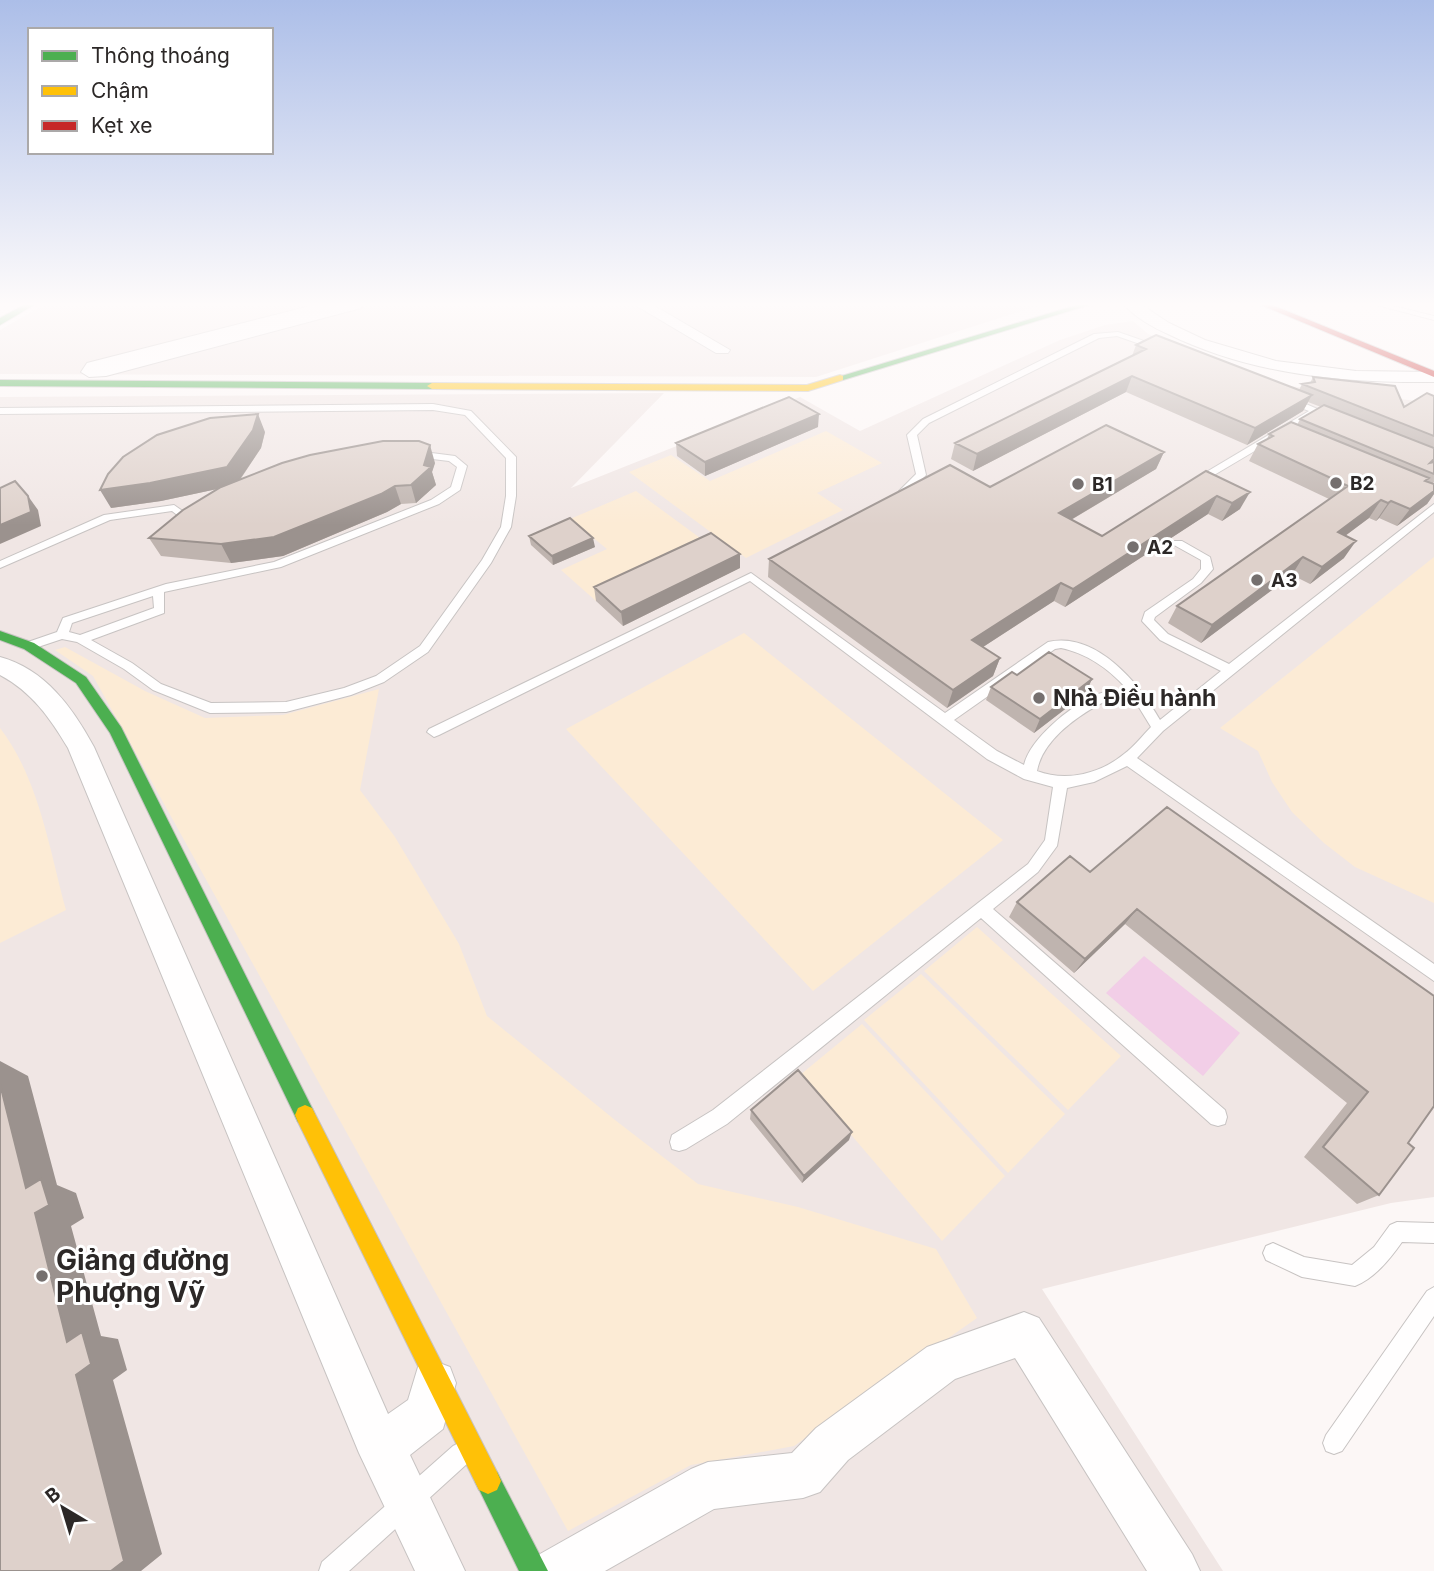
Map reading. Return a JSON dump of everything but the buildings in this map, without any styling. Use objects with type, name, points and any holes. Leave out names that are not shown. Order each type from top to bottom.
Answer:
[{"type":"street","points":[[533,378],[819,378]]},
{"type":"street","points":[[0,383],[808,388],[840,378]]},
{"type":"street","points":[[0,635],[29,646],[81,680],[116,731],[435,1378],[534,1571]]},
{"type":"street","points":[[0,665],[16,672],[50,697],[81,747],[375,1437],[409,1502],[440,1571]]},
{"type":"street","points":[[557,1571],[708,1486],[803,1475],[832,1444],[943,1362],[1024,1333],[1175,1571]]},
{"type":"street","points":[[375,1437],[398,1437],[427,1413],[435,1378]]},
{"type":"lane","points":[[891,500],[916,483],[921,475],[912,435],[934,416],[1011,378]]},
{"type":"lane","points":[[1277,396],[1340,420]]},
{"type":"lane","points":[[0,411],[433,407],[468,413],[511,457],[511,496],[506,527],[486,561],[424,649],[380,679],[347,692],[286,707],[210,708],[157,687],[128,666],[81,639],[62,635],[29,646]]},
{"type":"lane","points":[[1201,479],[1316,411]]},
{"type":"lane","points":[[1280,432],[1293,437]]},
{"type":"lane","points":[[62,635],[66,621],[158,590],[277,565],[435,502],[456,488],[461,466],[452,458],[401,455]]},
{"type":"lane","points":[[0,565],[108,517],[160,507],[179,509],[186,517],[187,527],[177,536]]},
{"type":"lane","points":[[434,732],[757,573],[992,755],[1028,775],[1061,783],[1093,779],[1128,759],[1158,728],[1434,507]]},
{"type":"lane","points":[[1178,544],[1206,559],[1207,569],[1197,581],[1149,615],[1148,621],[1164,638],[1230,670]]},
{"type":"lane","points":[[81,639],[160,610],[158,590]]},
{"type":"lane","points":[[945,720],[1052,645],[1060,643],[1079,648],[1118,673],[1135,691],[1158,728]]},
{"type":"lane","points":[[1028,775],[1033,755],[1051,733],[1098,699],[1135,691]]},
{"type":"lane","points":[[1128,759],[1434,973]]},
{"type":"lane","points":[[679,1142],[720,1117],[1032,868],[1052,842],[1061,783]]},
{"type":"lane","points":[[982,909],[1218,1117]]},
{"type":"lane","points":[[1273,1252],[1302,1267],[1355,1276],[1381,1254],[1397,1231],[1434,1233]]},
{"type":"lane","points":[[1334,1443],[1434,1298]]},
{"type":"lane","points":[[331,1571],[469,1445]]},
{"type":"shaded area","points":[[976,378],[1267,378],[1289,386],[1434,403],[1434,1197],[1391,1203],[1042,1289],[1223,1571],[0,1571],[0,397],[664,393],[571,488],[800,397],[860,431]]},
{"type":"shaded area","points":[[826,431],[882,463],[817,493],[843,510],[746,558],[629,472],[671,455],[710,481]]},
{"type":"shaded area","points":[[636,491],[711,546],[596,601],[561,570],[607,549],[570,519]]},
{"type":"shaded area","points":[[1434,557],[1434,903],[1355,867],[1324,843],[1292,812],[1272,782],[1258,751],[1220,728]]},
{"type":"shaded area","points":[[744,633],[1003,840],[813,991],[566,729]]},
{"type":"shaded area","points":[[65,647],[145,691],[205,718],[283,715],[379,689],[360,790],[395,837],[459,944],[487,1016],[698,1184],[798,1207],[936,1249],[977,1318],[794,1446],[691,1465],[568,1531],[93,676],[55,650]]},
{"type":"shaded area","points":[[0,728],[34,792],[66,910],[0,943]]},
{"type":"shaded area","points":[[977,927],[1121,1056],[1068,1110],[924,971]]},
{"type":"shaded area","points":[[1144,956],[1240,1033],[1203,1076],[1106,993]]},
{"type":"shaded area","points":[[921,974],[1065,1114],[1008,1173],[864,1020]]},
{"type":"shaded area","points":[[862,1024],[1005,1176],[942,1241],[800,1075]]},
{"type":"traffic: fast","points":[[0,383],[432,386]]},
{"type":"traffic: fast","points":[[0,635],[29,646],[81,680],[116,731],[305,1115]]},
{"type":"traffic: fast","points":[[488,1481],[534,1571]]},
{"type":"traffic: slow","points":[[432,386],[808,388],[839,378]]},
{"type":"traffic: slow","points":[[305,1115],[488,1481]]},
{"type":"place","name":"B2","points":[[1336,483]]},
{"type":"place","name":"B1","points":[[1078,484]]},
{"type":"place","name":"A2","points":[[1133,547]]},
{"type":"place","name":"A3","points":[[1257,580]]},
{"type":"place","name":"Nhà Điều hành","points":[[1039,698]]},
{"type":"place","name":"Giảng đường Phượng Vỹ","points":[[42,1276]]}]
